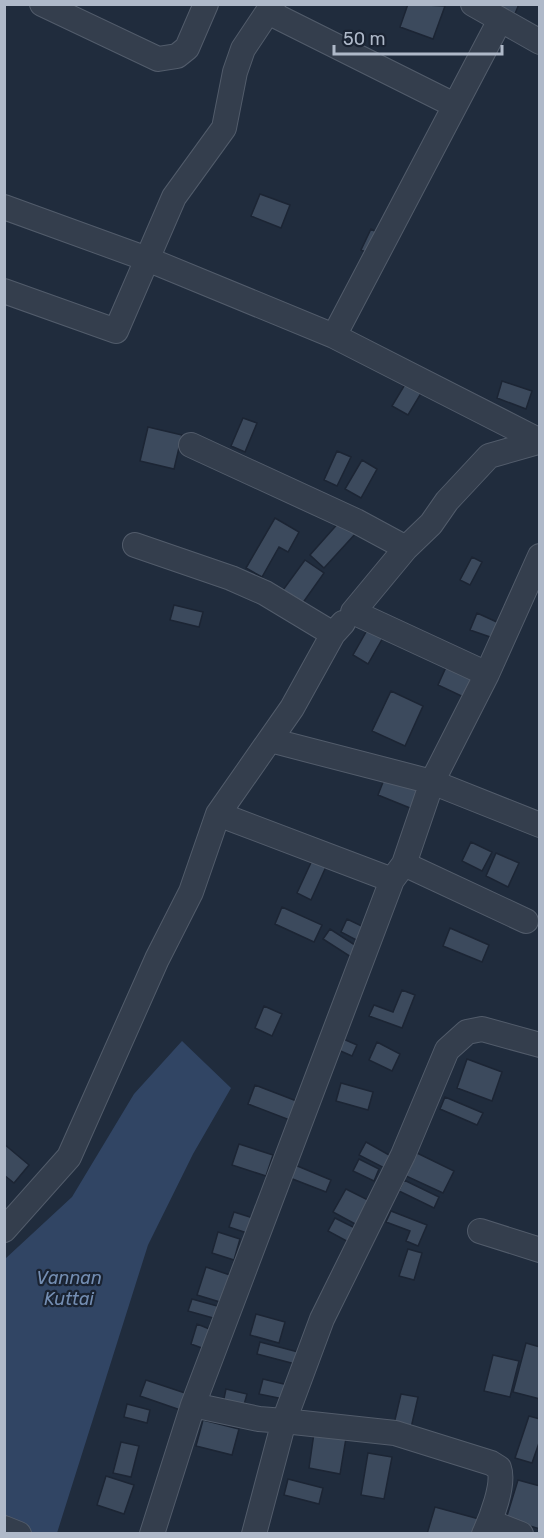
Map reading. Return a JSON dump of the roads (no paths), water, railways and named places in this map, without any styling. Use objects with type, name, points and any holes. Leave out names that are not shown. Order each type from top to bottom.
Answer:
[{"type":"street","points":[[42,4],[158,59],[177,57],[187,48],[206,4]]},
{"type":"street","points":[[473,4],[540,42]]},
{"type":"street","points":[[4,291],[116,331],[174,196],[224,128],[235,72],[243,49],[271,8],[454,105]]},
{"type":"street","points":[[334,336],[500,20]]},
{"type":"street","points":[[4,207],[147,260],[334,336],[539,442]]},
{"type":"street","points":[[4,1230],[69,1157],[157,958],[191,892],[218,814],[292,708],[333,634],[406,548],[431,524],[447,501],[489,456],[539,442]]},
{"type":"street","points":[[191,445],[356,521],[406,548]]},
{"type":"street","points":[[135,545],[231,578],[265,593],[333,634]]},
{"type":"street","points":[[152,1533],[194,1405],[432,782],[486,674],[540,556]]},
{"type":"street","points":[[352,612],[486,674]]},
{"type":"street","points":[[270,740],[432,782],[540,825]]},
{"type":"street","points":[[218,814],[398,872],[526,921]]},
{"type":"street","points":[[254,1533],[284,1421],[322,1319],[403,1155],[447,1050],[467,1032],[482,1029],[540,1045]]},
{"type":"street","points":[[480,1231],[540,1250]]},
{"type":"street","points":[[194,1405],[259,1419],[396,1433],[491,1463],[498,1468],[501,1475],[487,1527],[521,1533]]},
{"type":"street","points":[[4,1528],[19,1533]]},
{"type":"water","name":"Vannan Kuttai","points":[[182,1041],[231,1088],[193,1154],[148,1245],[57,1533],[5,1534],[5,1259],[72,1197],[134,1094]]}]
